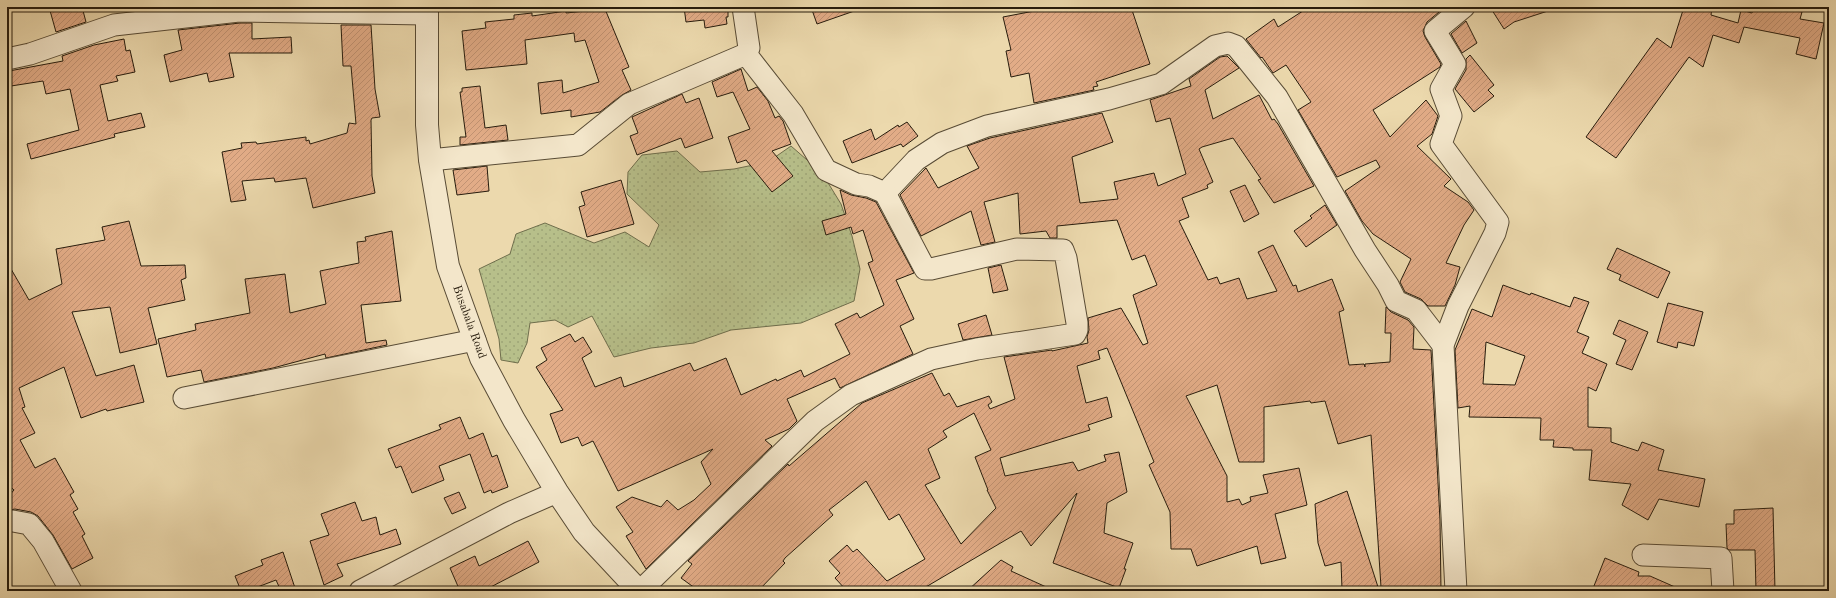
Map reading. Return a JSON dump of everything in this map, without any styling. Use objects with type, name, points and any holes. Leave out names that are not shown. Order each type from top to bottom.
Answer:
[{"type":"street","points":[[430,160],[578,145],[629,104],[746,54],[749,48],[743,7]]},
{"type":"street","points":[[1456,591],[1443,346],[1458,306],[1495,233],[1498,222],[1441,144],[1451,116],[1441,89],[1455,64],[1435,31],[1464,7]]},
{"type":"street","points":[[7,58],[30,54],[114,25],[239,10],[426,11]]},
{"type":"street","name":"Busabala Road","points":[[426,11],[427,125],[430,160],[448,266],[481,358],[514,420],[557,492],[584,532],[639,591]]},
{"type":"street","points":[[885,193],[916,160],[942,143],[987,126],[1109,99],[1161,84],[1216,46],[1228,43],[1236,46],[1277,97],[1396,301],[1416,310],[1443,346]]},
{"type":"street","points":[[639,591],[815,421],[851,395],[931,359],[977,349],[1075,334],[1076,332],[1077,323],[1066,258],[1063,250],[1017,249],[931,270],[926,269],[885,193],[869,186],[856,184],[826,170],[801,126],[746,54]]},
{"type":"street","points":[[184,398],[475,340]]},
{"type":"street","points":[[360,591],[509,513],[557,492]]},
{"type":"street","points":[[13,521],[29,524],[43,541],[71,591]]},
{"type":"street","points":[[1643,555],[1721,558],[1723,591]]},
{"type":"green space","points":[[791,146],[822,173],[841,204],[852,236],[860,269],[854,301],[801,323],[731,330],[694,343],[651,348],[614,357],[592,316],[568,327],[555,320],[530,323],[527,343],[518,363],[501,360],[499,339],[479,269],[510,254],[516,234],[545,223],[594,243],[625,232],[649,247],[659,225],[627,194],[628,172],[642,155],[677,151],[700,172],[734,169],[768,162]]},
{"type":"building","points":[[49,7],[82,7],[86,22],[56,32]]},
{"type":"building","points":[[684,7],[728,7],[728,17],[726,17],[727,24],[705,28],[704,20],[686,22]]},
{"type":"building","points":[[811,7],[860,7],[860,9],[817,24]]},
{"type":"building","points":[[1055,7],[1131,7],[1150,64],[1096,82],[1098,86],[1093,87],[1094,90],[1034,103],[1029,73],[1011,77],[1006,51],[1011,50],[1003,17]]},
{"type":"building","points":[[1309,7],[1445,7],[1427,22],[1423,31],[1441,64],[1440,67],[1373,110],[1390,137],[1426,100],[1438,116],[1432,134],[1417,146],[1451,179],[1444,186],[1468,202],[1474,210],[1464,225],[1446,263],[1460,267],[1455,285],[1445,306],[1428,306],[1421,299],[1405,292],[1400,282],[1411,259],[1373,234],[1362,221],[1345,191],[1380,167],[1376,160],[1337,177],[1298,110],[1311,102],[1286,65],[1273,73],[1262,57],[1261,58],[1246,39],[1274,19],[1278,27]]},
{"type":"building","points":[[1490,7],[1551,7],[1551,10],[1514,22],[1504,29]]},
{"type":"building","points":[[1684,7],[1712,7],[1711,15],[1738,23],[1741,10],[1752,13],[1754,7],[1778,7],[1802,12],[1800,19],[1824,23],[1816,59],[1796,54],[1800,38],[1744,27],[1739,43],[1713,35],[1703,67],[1689,57],[1616,158],[1586,137],[1657,38],[1671,48]]},
{"type":"building","points":[[605,9],[629,67],[622,70],[631,90],[600,112],[571,117],[571,110],[541,114],[538,83],[562,80],[563,93],[599,82],[585,40],[575,42],[574,33],[525,40],[527,64],[466,70],[462,31],[486,28],[485,22],[514,19],[514,15],[532,13],[532,16],[566,11],[566,13]]},
{"type":"building","points":[[1466,21],[1477,43],[1462,53],[1451,34]]},
{"type":"building","points":[[252,23],[252,39],[291,37],[292,53],[229,53],[234,77],[209,82],[207,73],[170,82],[164,55],[182,50],[178,30]]},
{"type":"building","points":[[341,25],[371,25],[375,89],[380,117],[372,118],[371,120],[372,176],[375,193],[313,208],[306,178],[275,182],[274,178],[242,181],[246,200],[231,202],[222,152],[242,148],[241,143],[256,142],[257,144],[306,137],[306,141],[309,140],[310,144],[347,133],[349,123],[356,124],[351,66],[343,66]]},
{"type":"building","points":[[124,39],[126,51],[130,50],[135,72],[116,76],[118,81],[100,85],[108,121],[141,113],[145,127],[114,134],[115,137],[31,159],[27,144],[79,130],[70,89],[46,94],[43,81],[11,86],[9,71],[63,61],[62,56],[94,45]]},
{"type":"building","points":[[1470,55],[1494,85],[1488,90],[1494,96],[1474,112],[1455,89],[1466,70],[1466,59]]},
{"type":"building","points":[[1227,56],[1239,68],[1205,90],[1213,119],[1259,95],[1272,120],[1274,119],[1278,124],[1314,186],[1274,203],[1258,180],[1261,179],[1233,138],[1199,149],[1213,182],[1207,185],[1208,188],[1182,198],[1189,217],[1179,221],[1208,280],[1217,277],[1220,284],[1239,278],[1247,299],[1277,291],[1258,252],[1273,245],[1293,286],[1296,285],[1298,292],[1332,279],[1344,310],[1339,312],[1349,365],[1364,364],[1365,367],[1365,364],[1390,362],[1391,333],[1385,333],[1386,307],[1391,312],[1408,320],[1414,327],[1413,349],[1431,350],[1440,520],[1441,591],[1388,591],[1388,587],[1381,587],[1371,435],[1338,444],[1325,401],[1311,403],[1310,401],[1264,407],[1264,462],[1239,462],[1217,385],[1186,396],[1227,476],[1227,502],[1239,499],[1242,505],[1251,501],[1250,497],[1268,493],[1263,475],[1299,468],[1307,505],[1275,514],[1286,558],[1261,564],[1257,546],[1197,566],[1191,549],[1171,549],[1170,512],[1149,465],[1154,462],[1107,348],[1098,351],[1100,359],[1077,366],[1086,403],[1107,397],[1112,417],[1088,425],[1090,430],[1000,458],[1005,476],[1073,462],[1078,471],[1106,461],[1104,455],[1119,452],[1127,492],[1107,503],[1104,533],[1133,543],[1119,588],[1053,563],[1077,493],[1031,546],[1021,531],[919,591],[847,591],[835,578],[840,573],[829,561],[847,545],[853,552],[857,549],[887,581],[925,559],[899,514],[889,520],[866,481],[829,510],[833,515],[785,558],[783,561],[785,563],[758,591],[699,591],[681,578],[692,564],[688,561],[788,464],[789,466],[862,403],[932,373],[944,396],[949,393],[957,407],[989,396],[992,402],[988,405],[990,409],[1015,399],[1004,357],[1052,351],[1088,343],[1088,318],[1121,308],[1143,345],[1148,343],[1133,295],[1157,285],[1145,255],[1132,260],[1117,220],[1057,226],[1057,238],[1050,238],[1046,231],[1020,234],[1018,193],[984,202],[995,242],[981,245],[971,211],[921,236],[900,195],[926,168],[938,188],[979,168],[967,146],[990,138],[1102,113],[1113,142],[1072,157],[1080,203],[1118,199],[1114,182],[1154,173],[1158,186],[1186,174],[1170,118],[1156,122],[1150,100],[1191,86],[1189,79],[1220,57]],"holes":[[[974,413],[991,450],[975,457],[987,490],[996,508],[961,544],[925,485],[940,478],[928,449],[947,437],[943,431]]]},
{"type":"building","points":[[741,69],[748,91],[757,87],[768,101],[775,118],[779,116],[783,121],[791,144],[772,151],[793,176],[772,192],[746,160],[737,163],[728,137],[750,129],[733,92],[717,97],[712,82]]},
{"type":"building","points":[[480,86],[485,128],[506,125],[508,140],[460,145],[460,137],[466,137],[460,92],[462,92],[462,88]]},
{"type":"building","points":[[682,94],[686,103],[699,98],[713,138],[685,148],[681,138],[637,155],[630,136],[638,133],[632,117]]},
{"type":"building","points":[[907,122],[918,136],[903,147],[901,144],[852,163],[843,141],[871,129],[875,140],[898,125],[899,127]]},
{"type":"building","points":[[487,166],[489,191],[457,195],[453,170]]},
{"type":"building","points":[[621,180],[634,224],[587,237],[579,207],[585,205],[581,192]]},
{"type":"building","points":[[1245,185],[1259,214],[1244,222],[1230,191]]},
{"type":"building","points":[[840,190],[851,195],[876,202],[914,273],[896,280],[914,319],[900,326],[913,354],[840,388],[835,378],[787,399],[797,421],[789,429],[765,440],[772,446],[646,569],[626,536],[633,532],[616,507],[632,497],[661,507],[667,500],[678,510],[694,500],[711,484],[701,462],[713,449],[618,491],[593,441],[582,446],[578,437],[561,443],[550,414],[563,410],[536,367],[547,360],[541,348],[570,334],[575,342],[583,337],[592,352],[582,358],[595,387],[621,377],[624,387],[690,363],[694,371],[726,358],[741,395],[776,379],[777,381],[801,370],[804,377],[850,354],[835,324],[857,313],[860,318],[884,305],[868,263],[873,261],[863,230],[853,234],[851,227],[826,235],[822,221],[846,214]]},
{"type":"building","points":[[1325,205],[1337,225],[1306,247],[1294,231],[1312,218],[1310,216]]},
{"type":"building","points":[[129,221],[141,266],[185,265],[186,278],[181,280],[185,300],[148,308],[157,344],[120,353],[110,307],[72,312],[96,376],[134,365],[144,402],[107,411],[106,409],[81,418],[64,367],[19,388],[25,407],[22,408],[35,433],[20,440],[35,468],[55,458],[74,492],[70,495],[78,509],[73,512],[85,534],[82,536],[93,558],[72,569],[53,535],[38,516],[31,512],[15,509],[7,511],[7,498],[14,490],[7,484],[7,262],[29,300],[62,284],[56,249],[105,240],[102,227]]},
{"type":"building","points":[[392,231],[401,301],[361,305],[366,343],[386,340],[387,345],[326,358],[325,354],[273,368],[204,382],[201,370],[167,377],[158,339],[196,330],[195,324],[250,313],[245,279],[285,274],[290,313],[326,304],[320,271],[359,263],[357,242],[366,241],[365,237]]},
{"type":"building","points":[[1617,248],[1670,272],[1658,298],[1619,280],[1621,275],[1607,269]]},
{"type":"building","points":[[1001,265],[1008,290],[993,293],[988,268]]},
{"type":"building","points":[[1503,285],[1570,307],[1574,297],[1589,302],[1577,332],[1589,337],[1582,353],[1607,364],[1596,391],[1588,387],[1588,427],[1611,428],[1611,442],[1638,451],[1642,442],[1664,450],[1658,470],[1705,479],[1699,507],[1659,499],[1648,520],[1622,505],[1631,484],[1589,480],[1592,450],[1573,450],[1573,448],[1553,447],[1554,440],[1540,440],[1541,418],[1469,417],[1470,406],[1458,408],[1455,350],[1472,309],[1492,317]],"holes":[[[1486,342],[1525,356],[1515,385],[1483,384]]]},
{"type":"building","points":[[1668,303],[1703,312],[1694,346],[1678,342],[1677,348],[1657,342]]},
{"type":"building","points":[[986,315],[992,335],[963,340],[958,324]]},
{"type":"building","points":[[1619,320],[1648,332],[1632,370],[1616,364],[1626,340],[1613,334]]},
{"type":"building","points":[[460,417],[469,439],[483,433],[492,457],[497,455],[508,487],[492,493],[491,490],[484,493],[470,454],[439,466],[444,480],[412,493],[401,466],[396,468],[388,449],[441,429],[439,425]]},
{"type":"building","points":[[1347,491],[1378,587],[1342,589],[1341,562],[1325,566],[1318,543],[1315,504]]},
{"type":"building","points":[[459,492],[466,508],[452,514],[444,498]]},
{"type":"building","points":[[355,502],[362,521],[376,517],[380,535],[396,529],[401,544],[337,564],[343,576],[324,585],[310,541],[329,535],[321,514]]},
{"type":"building","points":[[1773,508],[1775,591],[1756,591],[1755,550],[1729,550],[1727,548],[1726,524],[1734,524],[1734,510]]},
{"type":"building","points":[[528,541],[539,562],[483,591],[460,591],[450,568],[475,556],[479,566]]},
{"type":"building","points":[[283,552],[296,591],[281,591],[276,580],[247,591],[241,591],[235,576],[263,565],[261,560]]},
{"type":"building","points":[[1605,558],[1639,572],[1638,576],[1650,576],[1684,591],[1592,591]]},
{"type":"building","points":[[1001,560],[1013,567],[1011,571],[1055,591],[967,591]]}]
